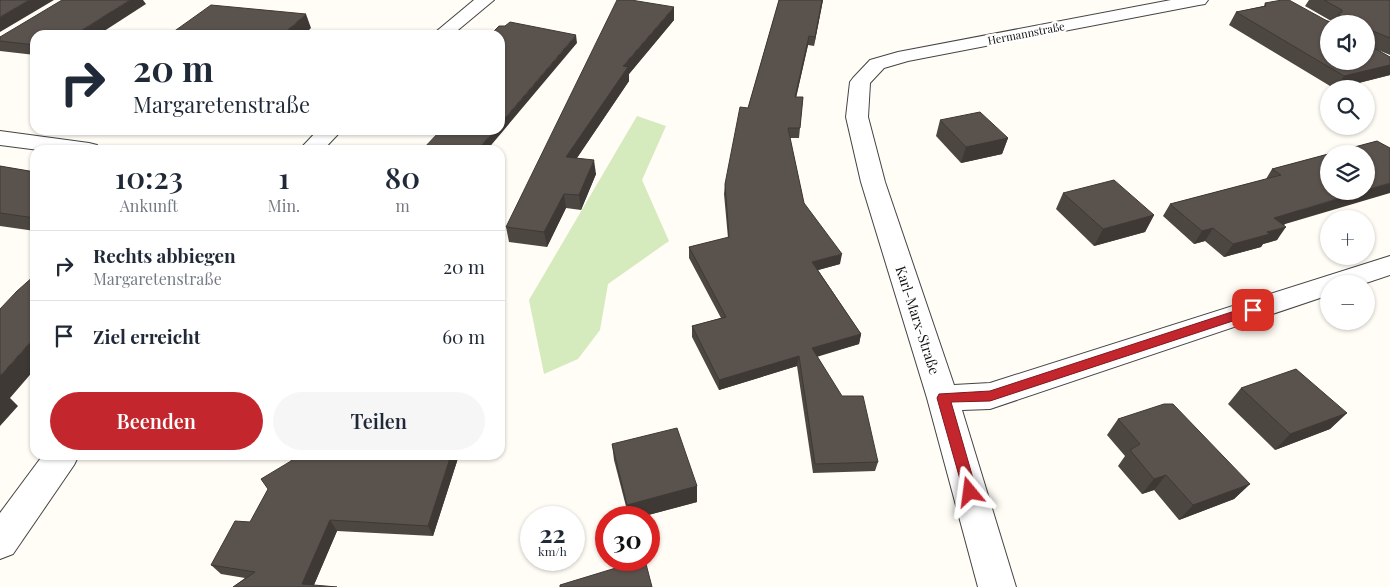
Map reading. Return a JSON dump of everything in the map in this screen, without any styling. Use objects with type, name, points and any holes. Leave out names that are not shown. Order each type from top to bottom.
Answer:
[{"type":"street","points":[[447,30],[485,0]]},
{"type":"street","name":"Hermannstraße","points":[[860,82],[877,64],[905,56],[1199,0]]},
{"type":"street","name":"Karl-Marx-Straße","points":[[860,82],[857,117],[873,182],[943,398],[997,587]]},
{"type":"street","points":[[315,145],[326,135]]},
{"type":"street","points":[[0,138],[52,145]]},
{"type":"street","points":[[1359,275],[1390,265]]},
{"type":"street","points":[[943,398],[990,396],[1320,288]]},
{"type":"street","points":[[0,542],[58,460]]},
{"type":"green space","points":[[637,116],[666,126],[642,180],[669,241],[608,284],[600,330],[578,359],[544,374],[529,300]]},
{"type":"building","points":[[0,0],[29,0],[0,17]]},
{"type":"building","points":[[62,0],[130,0],[82,30],[30,30],[30,44],[0,41],[0,37]]},
{"type":"building","points":[[617,0],[631,0],[674,7],[623,66],[628,67],[566,157],[594,160],[579,195],[564,194],[544,232],[506,227]]},
{"type":"building","points":[[779,0],[822,0],[815,37],[809,36],[795,97],[803,97],[800,128],[788,128],[804,203],[842,254],[812,262],[861,334],[812,348],[842,396],[863,396],[878,462],[815,464],[799,356],[719,380],[692,326],[726,317],[689,247],[729,237],[725,184],[740,107],[748,108]]},
{"type":"building","points":[[1289,0],[1320,17],[1320,62],[1236,12],[1266,6],[1265,3]]},
{"type":"building","points":[[1324,0],[1390,0],[1390,38],[1375,32],[1375,15],[1339,15],[1342,10]]},
{"type":"building","points":[[211,5],[306,14],[288,30],[176,30]]},
{"type":"building","points":[[510,22],[576,35],[505,118],[505,30],[495,30],[499,26],[505,26]]},
{"type":"building","points":[[1375,49],[1390,57],[1390,65],[1375,69]]},
{"type":"building","points":[[1334,70],[1369,70],[1344,76]]},
{"type":"building","points":[[980,112],[1008,138],[966,147],[940,120]]},
{"type":"building","points":[[436,135],[490,135],[482,145],[427,145]]},
{"type":"building","points":[[1377,141],[1390,148],[1390,183],[1375,187],[1375,145],[1362,145]]},
{"type":"building","points":[[1320,156],[1320,200],[1333,200],[1274,218],[1286,227],[1267,232],[1270,234],[1233,244],[1213,228],[1202,231],[1170,204],[1281,175],[1272,169]]},
{"type":"building","points":[[0,166],[30,171],[30,217],[0,213]]},
{"type":"building","points":[[1114,180],[1154,215],[1103,229],[1063,193]]},
{"type":"building","points":[[30,279],[30,343],[0,376],[0,309]]},
{"type":"building","points":[[1296,369],[1347,413],[1290,434],[1241,388]]},
{"type":"building","points":[[1164,404],[1173,404],[1250,484],[1193,505],[1166,475],[1154,479],[1130,450],[1140,444],[1118,419]]},
{"type":"building","points":[[677,428],[697,486],[627,505],[612,444]]},
{"type":"building","points":[[449,460],[428,526],[330,520],[302,584],[337,587],[233,587],[255,572],[211,565],[235,521],[250,522],[268,489],[261,479],[291,461]]},
{"type":"building","points":[[606,571],[648,571],[652,587],[560,587],[560,585]]},
{"type":"route","points":[[970,492],[943,398],[990,396],[1253,310]]}]
